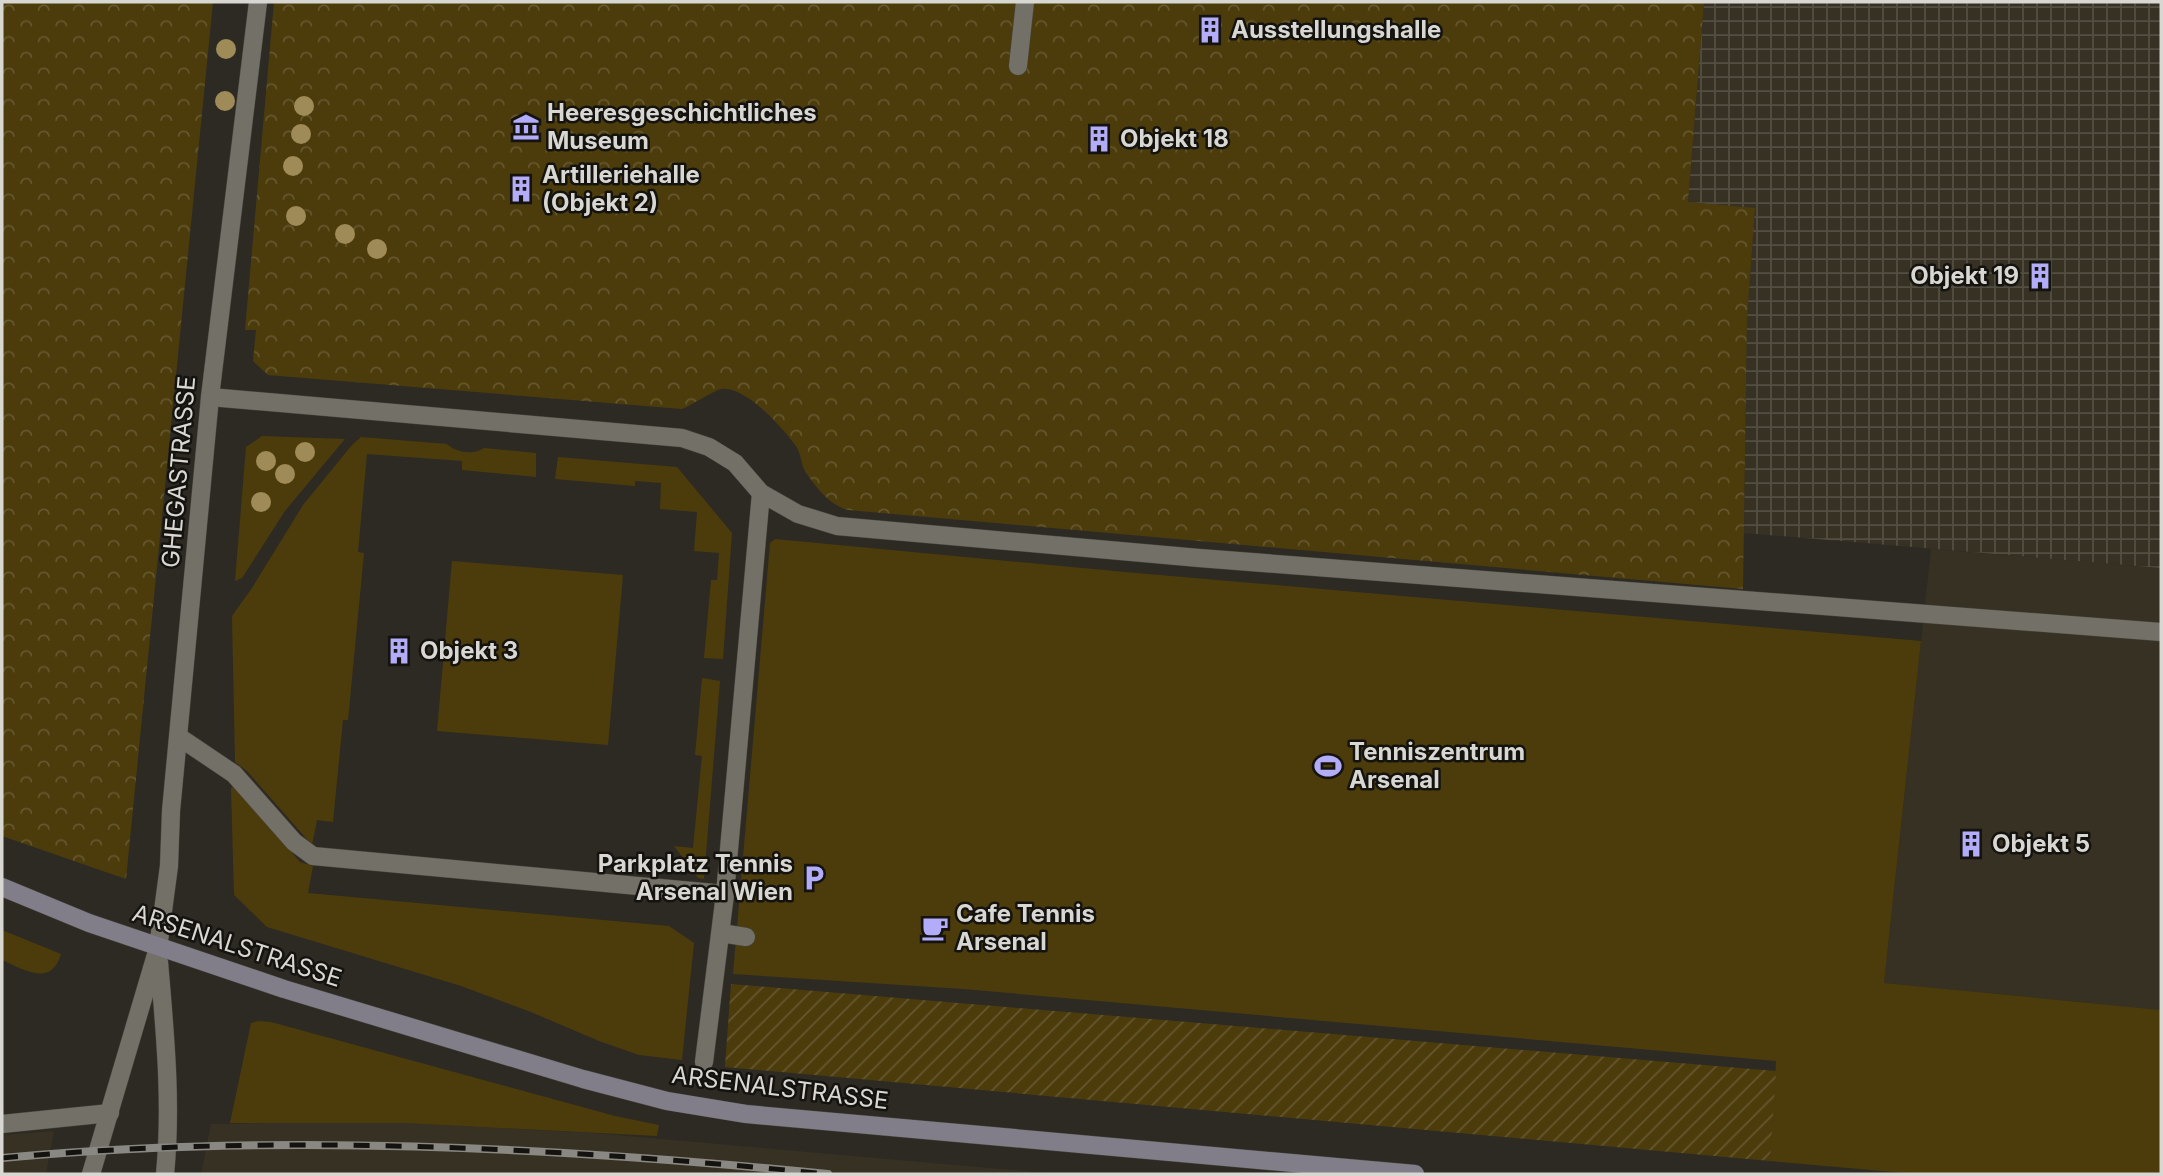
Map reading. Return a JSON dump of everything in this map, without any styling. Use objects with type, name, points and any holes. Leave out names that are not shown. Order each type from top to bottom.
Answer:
[{"type":"main road","name":"ARSENALSTRASSE","points":[[2,887],[158,948],[284,989],[583,1079],[667,1101],[746,1114],[1415,1174]]},
{"type":"street","name":"GHEGASTRASSE","points":[[158,948],[169,866],[171,811],[210,397],[258,2]]},
{"type":"street","points":[[1018,66],[1026,2]]},
{"type":"street","points":[[210,397],[682,438],[709,447],[735,463],[761,493],[798,514],[837,526],[1199,558],[2161,632]]},
{"type":"street","points":[[704,1062],[725,894],[761,493]]},
{"type":"street","points":[[179,737],[234,774],[293,842],[313,856],[725,894]]},
{"type":"street","points":[[721,933],[746,937]]},
{"type":"street","points":[[91,1174],[158,948]]},
{"type":"street","points":[[158,948],[169,1092],[165,1174]]},
{"type":"street","points":[[2,1124],[110,1113]]},
{"type":"shaded area","name":"Objekt 19","points":[[1704,2],[2161,2],[2161,568],[1744,533],[1747,318],[1755,209],[1688,202]]},
{"type":"shaded area","points":[[1931,549],[2161,568],[2161,1010],[1884,983]]},
{"type":"shaded area","points":[[404,1123],[593,1133],[1058,1174],[201,1174],[211,1124]]},
{"type":"shaded area","points":[[54,1131],[46,1174],[2,1174],[2,1135]]},
{"type":"green space","points":[[2,2],[213,2],[126,879],[2,836]]},
{"type":"green space","points":[[274,2],[1704,2],[1688,202],[1755,208],[1747,318],[1743,589],[848,510],[829,500],[819,489],[805,471],[796,446],[773,419],[752,401],[731,390],[718,390],[682,409],[268,375],[253,361],[256,330],[245,330]]},
{"type":"green space","points":[[262,436],[345,439],[285,511],[242,578],[235,581],[246,447]]},
{"type":"green space","points":[[361,437],[447,444],[465,452],[484,448],[536,453],[536,477],[462,470],[462,461],[367,454],[358,552],[364,553],[348,720],[343,720],[333,822],[317,820],[312,845],[247,771],[235,762],[232,616],[303,505]]},
{"type":"green space","points":[[558,457],[677,467],[732,533],[723,659],[704,658],[711,580],[717,580],[719,553],[694,551],[697,512],[660,509],[661,483],[635,481],[635,486],[555,479]]},
{"type":"green space","name":"Tenniszentrum Arsenal","points":[[775,539],[1921,641],[1884,983],[2161,1010],[2161,1174],[1916,1174],[1770,1161],[1776,1061],[963,989],[733,974],[770,543]]},
{"type":"green space","points":[[452,561],[623,575],[608,745],[437,731]]},
{"type":"green space","points":[[702,678],[720,681],[704,879],[698,878],[674,846],[693,848],[702,756],[695,755]]},
{"type":"green space","points":[[235,786],[300,862],[313,866],[308,893],[669,926],[694,943],[682,1060],[639,1055],[461,986],[267,927],[234,895],[231,788]]},
{"type":"green space","points":[[2,930],[61,954],[51,971],[27,971],[2,960]]},
{"type":"green space","points":[[731,984],[1776,1071],[1770,1161],[725,1067]]},
{"type":"green space","points":[[271,1022],[615,1116],[659,1125],[657,1136],[404,1123],[230,1123],[251,1023]]},
{"type":"railway","points":[[2,1158],[208,1146],[415,1146],[622,1157],[828,1174]]},
{"type":"place","name":"Ausstellungshalle","points":[[1210,30]]},
{"type":"place","name":"Heeresgeschichtliches Museum","points":[[526,127]]},
{"type":"place","name":"Objekt 18","points":[[1099,139]]},
{"type":"place","name":"Artilleriehalle (Objekt 2)","points":[[521,189]]},
{"type":"place","name":"Objekt 19","points":[[2040,276]]},
{"type":"place","name":"Objekt 3","points":[[399,651]]},
{"type":"place","name":"Tenniszentrum Arsenal","points":[[1328,766]]},
{"type":"place","name":"Objekt 5","points":[[1971,844]]},
{"type":"place","name":"Parkplatz Tennis Arsenal Wien","points":[[814,878]]},
{"type":"place","name":"Cafe Tennis Arsenal","points":[[935,928]]}]
